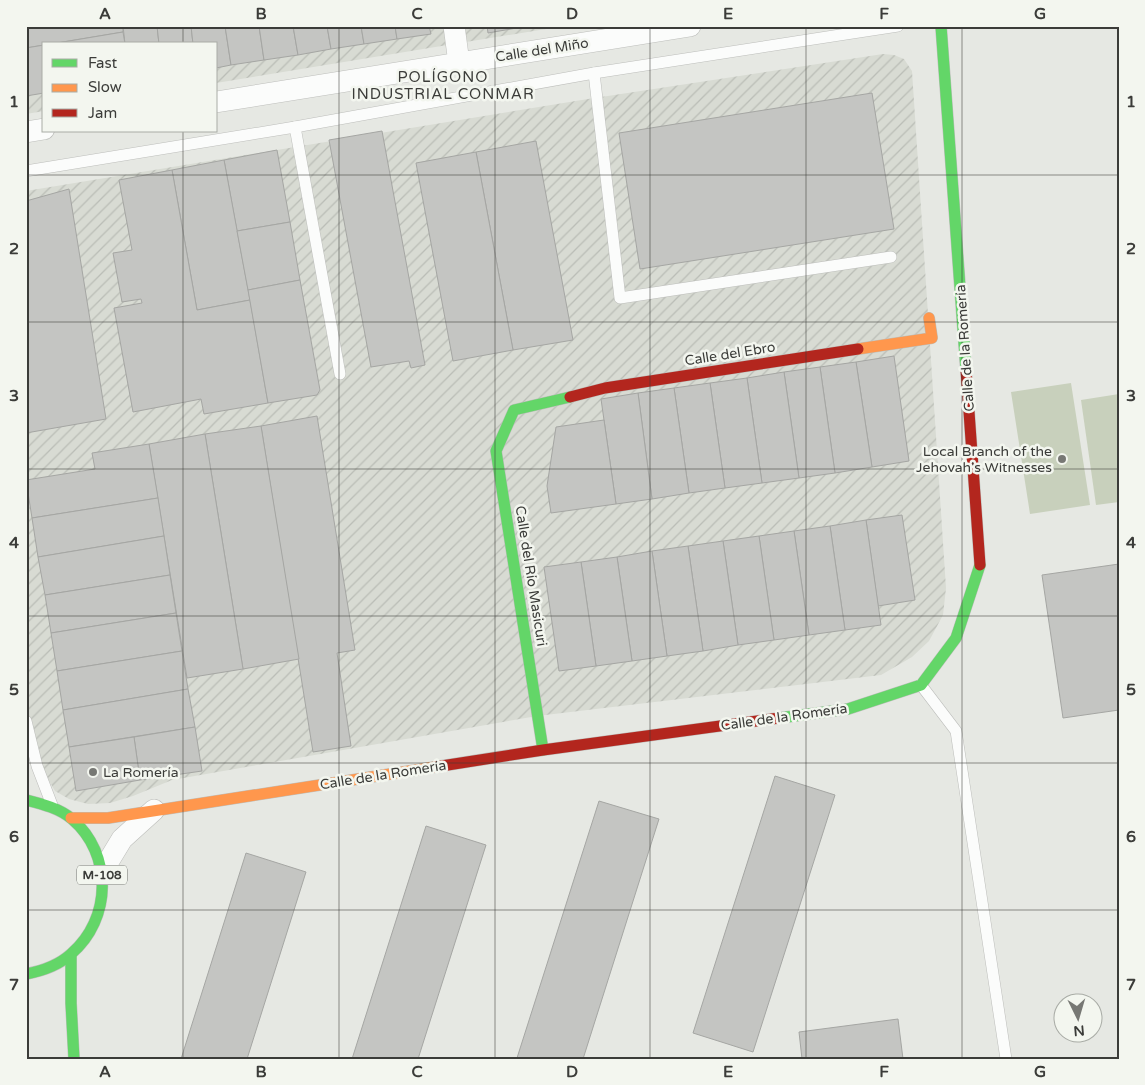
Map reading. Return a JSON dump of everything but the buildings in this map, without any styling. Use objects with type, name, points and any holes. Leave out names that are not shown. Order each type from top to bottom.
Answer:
[{"type":"street","points":[[454,26],[459,64]]},
{"type":"street","name":"Calle del Miño","points":[[218,102],[690,26]]},
{"type":"street","name":"Calle de la Romería","points":[[71,818],[108,818],[543,750],[848,709],[921,685],[956,638],[980,566],[941,26]]},
{"type":"street","points":[[26,132],[42,129]]},
{"type":"street","name":"Calle del Ebro","points":[[514,410],[605,388],[932,338],[929,318]]},
{"type":"street","name":"Calle del Río Masicuri","points":[[514,410],[496,451],[543,750]]},
{"type":"street","name":"M-108","points":[[26,800],[52,807],[71,818],[86,834],[96,852],[102,872],[103,895],[98,917],[87,938],[71,955],[50,967],[26,974]]},
{"type":"street","points":[[102,872],[122,839],[154,810]]},
{"type":"street","points":[[71,955],[74,1059]]},
{"type":"lane","points":[[26,171],[295,127],[594,73],[898,26]]},
{"type":"lane","points":[[594,73],[620,298],[891,257]]},
{"type":"lane","points":[[295,127],[340,374]]},
{"type":"lane","points":[[921,685],[956,732],[1006,1059]]},
{"type":"lane","points":[[26,721],[37,766],[52,807]]},
{"type":"lane","points":[[71,1003],[82,1059]]},
{"type":"shaded area","points":[[26,26],[564,26],[218,83],[218,42],[42,42],[42,111],[26,114]]},
{"type":"shaded area","points":[[883,54],[894,55],[904,59],[912,71],[946,588],[943,615],[929,641],[912,657],[881,675],[537,716],[172,780],[110,803],[88,804],[69,799],[55,791],[26,742],[26,191],[588,99]]},
{"type":"green space","points":[[1071,383],[1090,505],[1030,514],[1011,392]]},
{"type":"green space","points":[[1119,394],[1119,502],[1096,505],[1081,400]]},
{"type":"traffic: fast","points":[[941,26],[966,370]]},
{"type":"traffic: fast","points":[[543,750],[496,451],[514,410],[570,397]]},
{"type":"traffic: fast","points":[[779,718],[848,709],[921,685],[956,638],[980,565]]},
{"type":"traffic: fast","points":[[26,800],[62,812],[72,819],[85,833],[95,850],[101,868],[102,886],[100,905],[94,923],[84,940],[71,954],[56,964],[26,974]]},
{"type":"traffic: fast","points":[[71,955],[74,1059]]},
{"type":"traffic: slow","points":[[858,349],[932,338],[929,318]]},
{"type":"traffic: slow","points":[[71,818],[108,818],[435,767]]},
{"type":"traffic: jam","points":[[570,397],[605,388],[858,349]]},
{"type":"traffic: jam","points":[[966,370],[980,565]]},
{"type":"traffic: jam","points":[[435,767],[543,750],[779,718]]},
{"type":"place","name":"Local Branch of the Jehovah's Witnesses","points":[[1062,459]]},
{"type":"place","name":"La Romería","points":[[93,772]]},
{"type":"district","name":"POLÍGONO INDUSTRIAL CONMAR","points":[[443,86]]}]
